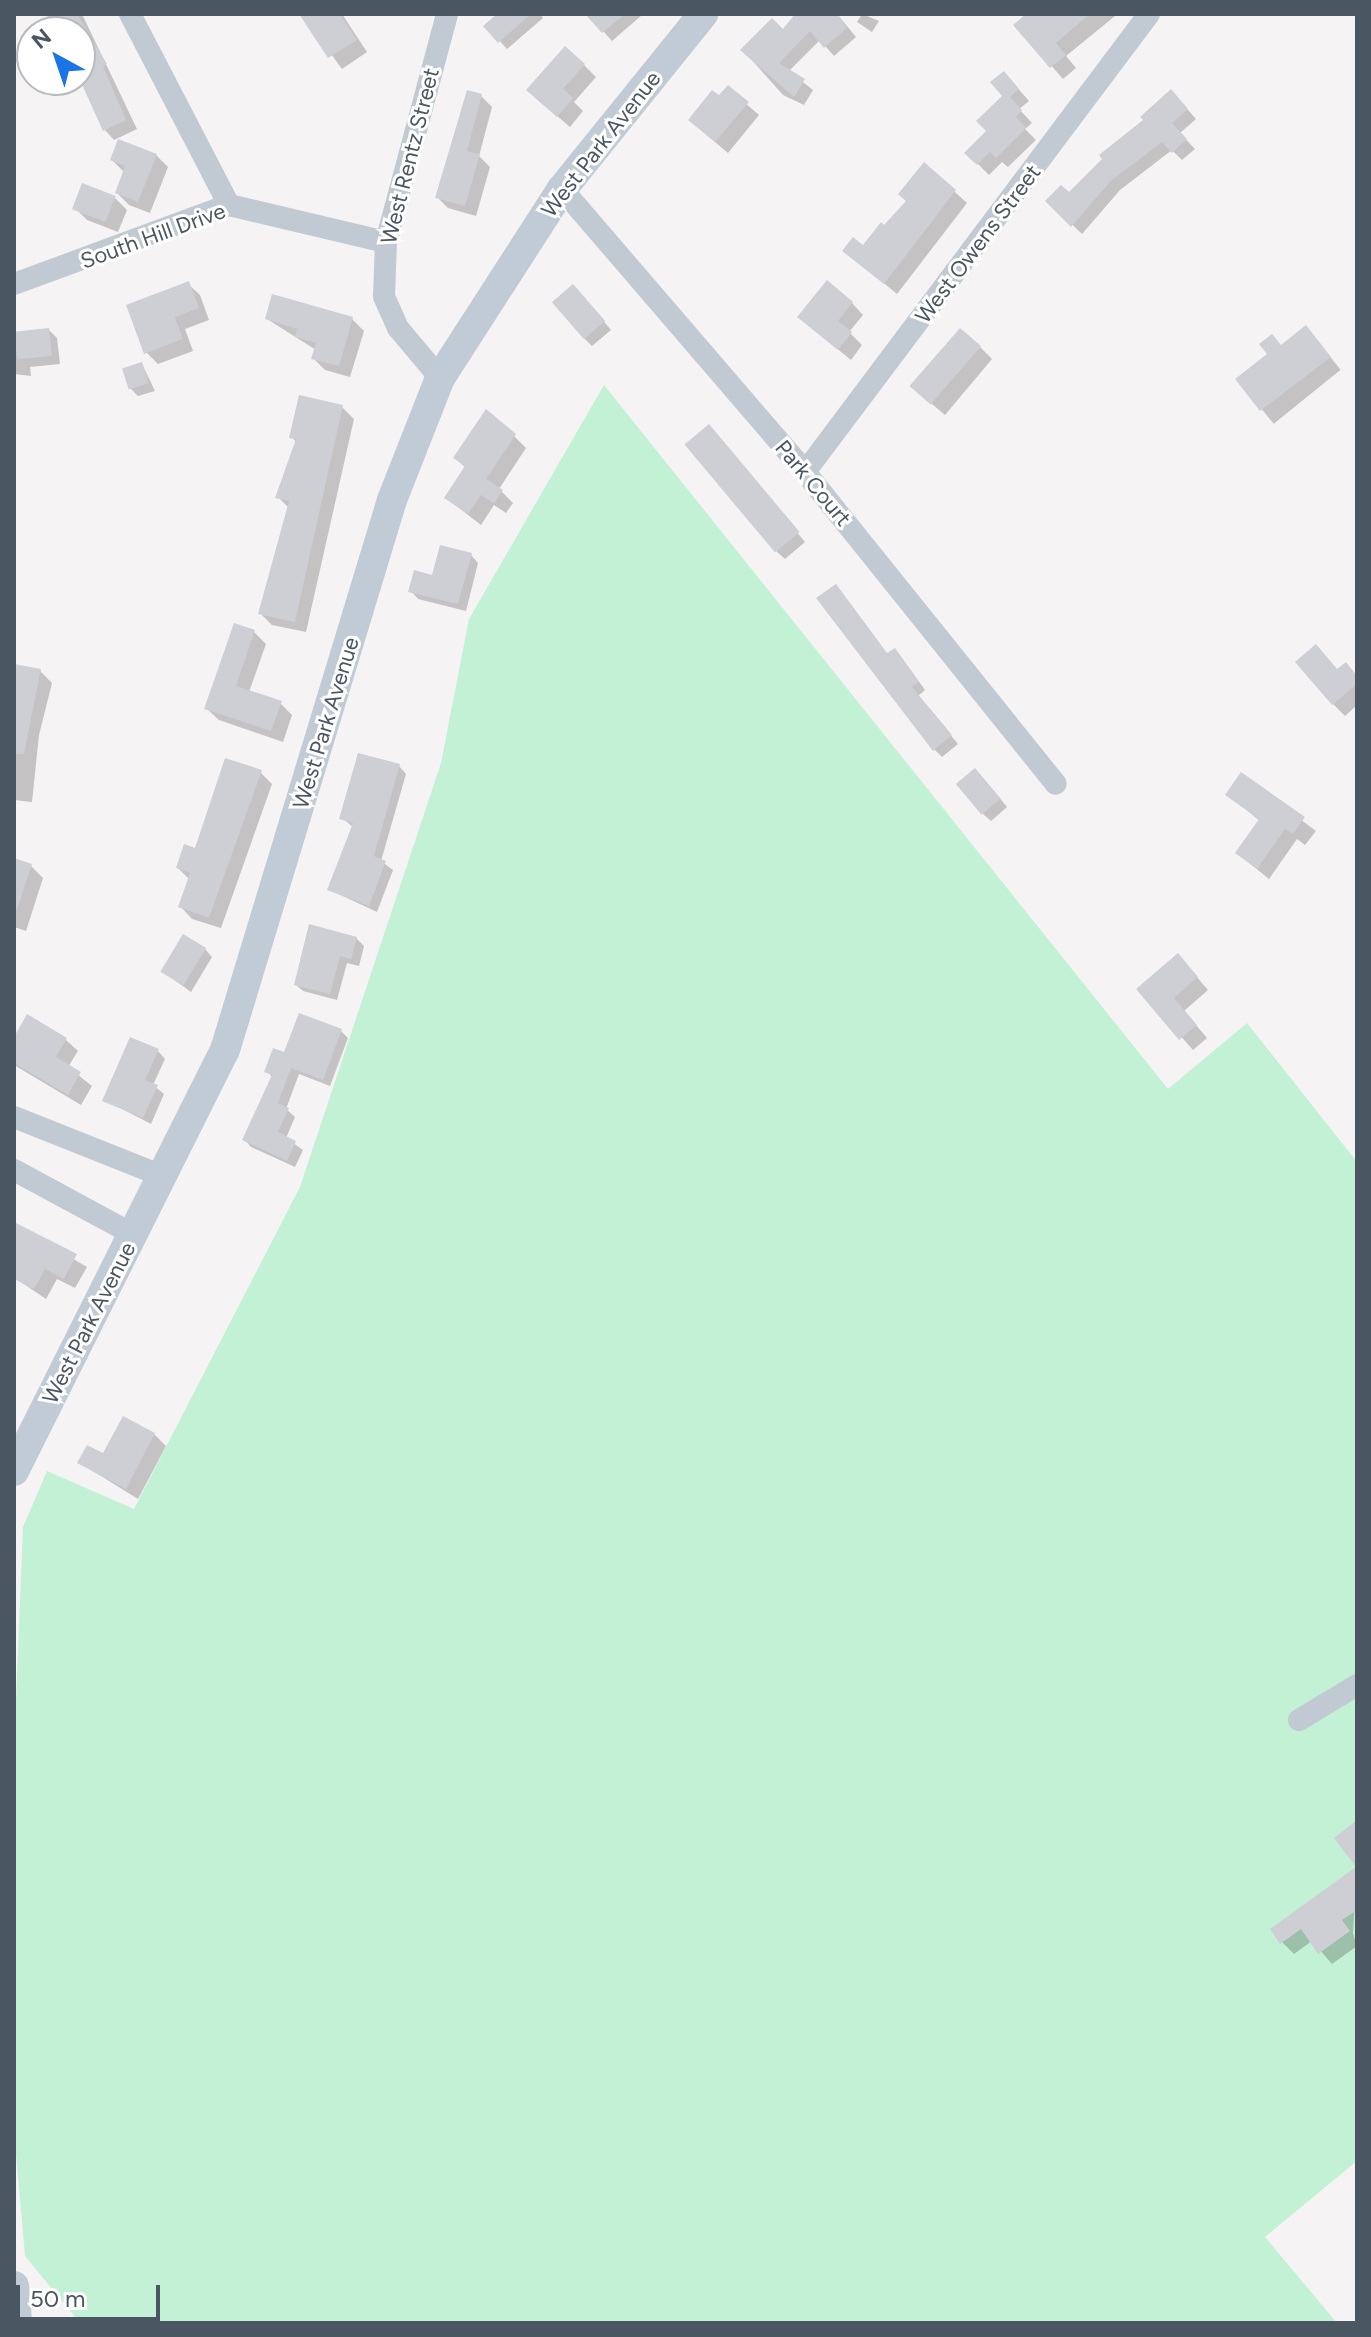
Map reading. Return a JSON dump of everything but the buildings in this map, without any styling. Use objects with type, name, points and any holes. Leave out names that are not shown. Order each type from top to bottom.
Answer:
[{"type":"street","points":[[130,14],[229,205]]},
{"type":"street","name":"West Rentz Street","points":[[440,378],[398,328],[384,296],[386,242],[447,14]]},
{"type":"street","name":"West Park Avenue","points":[[14,1471],[225,1050],[392,500],[440,378],[562,189],[703,14]]},
{"type":"street","name":"West Owens Street","points":[[805,472],[1149,14]]},
{"type":"street","name":"Park Court","points":[[562,189],[805,472],[1056,784]]},
{"type":"street","name":"South Hill Drive","points":[[14,284],[229,205],[386,242]]},
{"type":"street","points":[[14,1117],[162,1176]]},
{"type":"street","points":[[14,1170],[134,1235]]},
{"type":"street","points":[[1299,1720],[1357,1685]]},
{"type":"street","points":[[14,2286],[17,2323]]},
{"type":"green space","points":[[604,385],[1168,1089],[1247,1023],[1357,1162],[1357,2161],[1265,2237],[1337,2323],[80,2323],[25,2256],[14,2131],[14,1749],[23,1527],[47,1471],[134,1509],[300,1187],[441,763],[469,619]]}]
